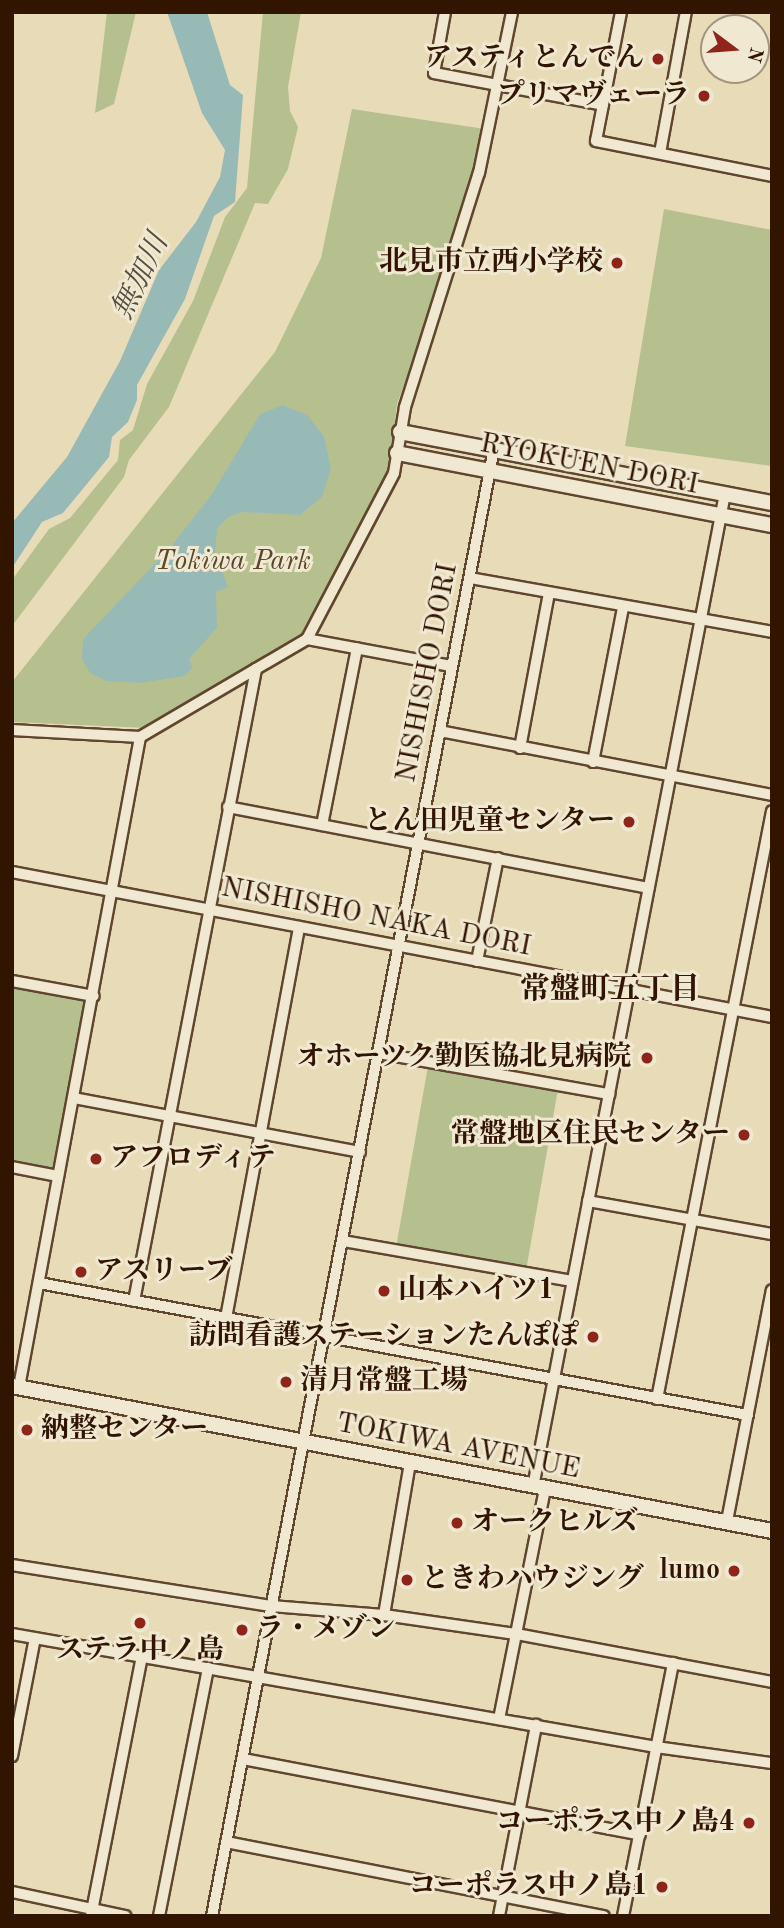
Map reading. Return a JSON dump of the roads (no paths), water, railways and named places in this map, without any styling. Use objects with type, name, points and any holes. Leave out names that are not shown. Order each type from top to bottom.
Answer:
[{"type":"street","points":[[445,12],[434,73],[603,105]]},
{"type":"street","points":[[12,730],[141,737],[307,639],[394,473],[400,432],[479,173],[512,12]]},
{"type":"street","points":[[621,12],[596,141],[772,176]]},
{"type":"street","points":[[660,153],[686,12]]},
{"type":"street","name":"RYOKUEN DORI","points":[[400,432],[772,503]]},
{"type":"street","name":"NISHISHO DORI","points":[[212,1916],[494,449]]},
{"type":"street","name":"RYOKUEN DORI","points":[[397,453],[772,525]]},
{"type":"street","points":[[499,1719],[516,1634],[553,1382],[725,494]]},
{"type":"street","points":[[470,578],[772,632]]},
{"type":"street","points":[[520,748],[549,593]]},
{"type":"street","points":[[593,762],[623,607]]},
{"type":"street","points":[[307,639],[451,666]]},
{"type":"street","points":[[322,825],[357,648]]},
{"type":"street","points":[[134,1301],[256,669]]},
{"type":"street","points":[[440,731],[772,794]]},
{"type":"street","points":[[16,1387],[39,1283],[141,737]]},
{"type":"street","points":[[228,807],[648,888]]},
{"type":"street","points":[[657,1399],[772,811]]},
{"type":"street","points":[[477,961],[498,858]]},
{"type":"street","name":"NISHISHO NAKA DORI","points":[[12,872],[772,1017]]},
{"type":"street","points":[[226,1318],[299,927]]},
{"type":"street","points":[[12,981],[94,996]]},
{"type":"street","points":[[378,1053],[609,1094]]},
{"type":"street","points":[[74,1098],[360,1152]]},
{"type":"street","points":[[12,1167],[58,1176]]},
{"type":"street","points":[[588,1201],[772,1234]]},
{"type":"street","points":[[343,1241],[572,1281]]},
{"type":"street","points":[[39,1283],[553,1382],[748,1415]]},
{"type":"street","points":[[727,1521],[768,1329],[772,1290]]},
{"type":"street","name":"TOKIWA AVENUE","points":[[16,1387],[772,1531]]},
{"type":"street","points":[[384,1615],[410,1463]]},
{"type":"street","points":[[12,1565],[271,1606],[384,1615],[516,1634],[772,1682]]},
{"type":"street","points":[[12,1634],[656,1747],[772,1763]]},
{"type":"street","points":[[12,1756],[35,1638]]},
{"type":"street","points":[[92,1912],[142,1657]]},
{"type":"street","points":[[623,1916],[673,1663]]},
{"type":"street","points":[[159,1916],[208,1668]]},
{"type":"street","points":[[499,1916],[536,1725]]},
{"type":"street","points":[[243,1759],[519,1814],[640,1835]]},
{"type":"street","points":[[226,1842],[604,1916]]},
{"type":"street","points":[[12,1892],[92,1912],[125,1916]]},
{"type":"water","name":"無加川","points":[[167,12],[207,12],[230,85],[243,95],[235,202],[214,216],[185,299],[137,385],[137,400],[128,422],[112,437],[109,457],[63,513],[42,522],[12,568],[12,523],[67,457],[120,361],[159,270],[196,222],[220,177],[225,150],[202,113]]},
{"type":"water","points":[[283,405],[307,415],[324,436],[331,469],[322,497],[300,515],[242,512],[228,517],[217,529],[215,554],[228,587],[216,592],[217,628],[189,659],[193,667],[185,676],[140,683],[106,681],[90,673],[82,659],[83,639],[169,549],[212,494],[260,414]]},
{"type":"place","name":"アスティとんでん","points":[[658,59]]},
{"type":"place","name":"プリマヴェーラ","points":[[704,96]]},
{"type":"place","name":"北見市立西小学校","points":[[617,263]]},
{"type":"place","name":"とん田児童センター","points":[[629,822]]},
{"type":"place","name":"オホーツク勤医協北見病院","points":[[647,1058]]},
{"type":"place","name":"常盤地区住民センター","points":[[744,1135]]},
{"type":"place","name":"アフロディテ","points":[[96,1159]]},
{"type":"place","name":"アスリーブ","points":[[81,1272]]},
{"type":"place","name":"山本ハイツ1","points":[[384,1291]]},
{"type":"place","name":"訪問看護ステーションたんぽぽ","points":[[593,1337]]},
{"type":"place","name":"清月常盤工場","points":[[286,1382]]},
{"type":"place","name":"納整センター","points":[[27,1430]]},
{"type":"place","name":"オークヒルズ","points":[[457,1523]]},
{"type":"place","name":"lumo","points":[[734,1571]]},
{"type":"place","name":"ときわハウジング","points":[[407,1580]]},
{"type":"place","name":"ステラ中ノ島","points":[[140,1623]]},
{"type":"place","name":"ラ・メゾン","points":[[242,1630]]},
{"type":"place","name":"コーポラス中ノ島4","points":[[749,1823]]},
{"type":"place","name":"コーポラス中ノ島1","points":[[662,1887]]},
{"type":"district","name":"常盤町五丁目","points":[[610,990]]},
{"type":"park label","name":"Tokiwa Park","points":[[233,562]]}]
